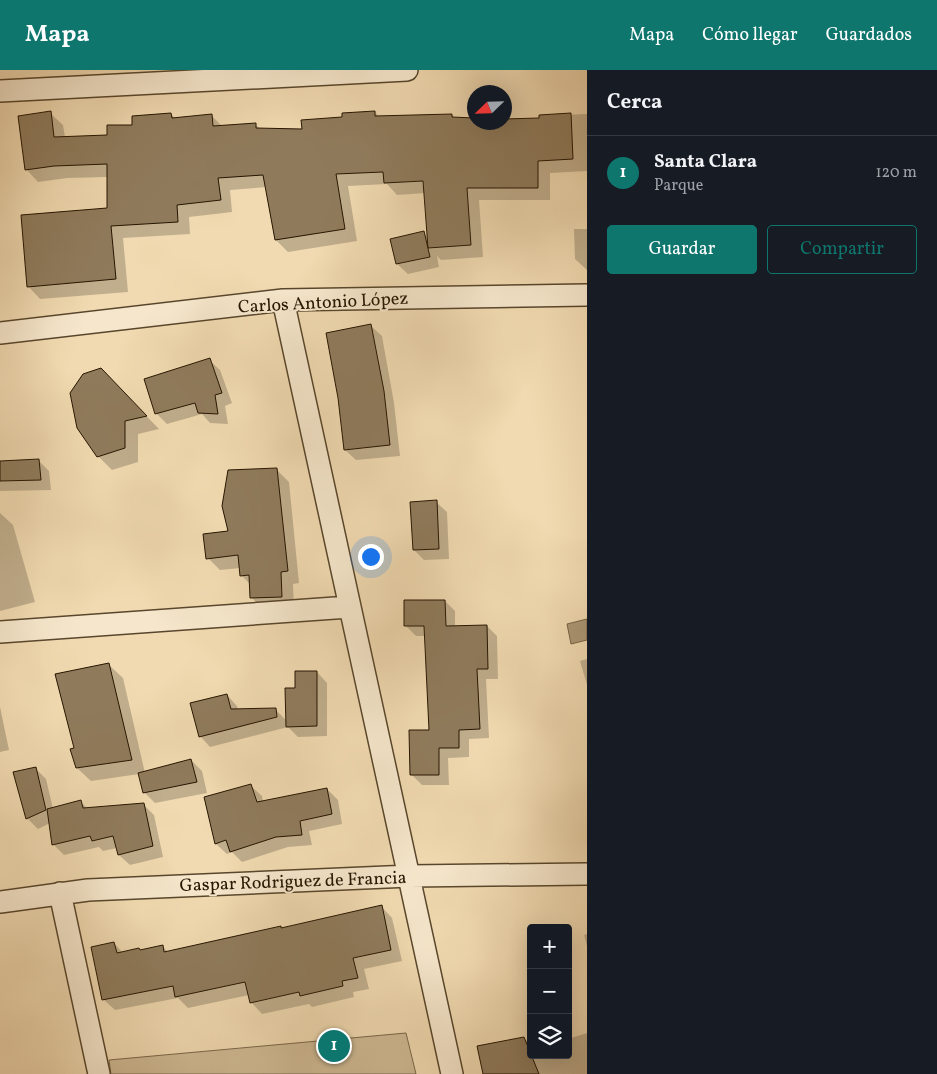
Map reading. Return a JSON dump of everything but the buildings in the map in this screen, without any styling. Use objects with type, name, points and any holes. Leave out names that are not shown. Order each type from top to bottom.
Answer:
[{"type":"street","points":[[0,92],[407,70]]},
{"type":"street","name":"Carlos Antonio López","points":[[0,333],[283,300],[587,295]]},
{"type":"street","points":[[283,300],[452,1074]]},
{"type":"street","points":[[0,632],[349,606]]},
{"type":"street","name":"Gaspar Rodriguez de Francia","points":[[0,902],[88,890],[410,876],[587,874]]},
{"type":"street","points":[[60,893],[99,1074]]},
{"type":"shaded area","points":[[587,619],[587,640],[571,644],[567,624]]},
{"type":"shaded area","points":[[406,1033],[416,1074],[111,1074],[109,1060]]},
{"type":"place","name":"Santa Clara","points":[[334,1046]]}]
